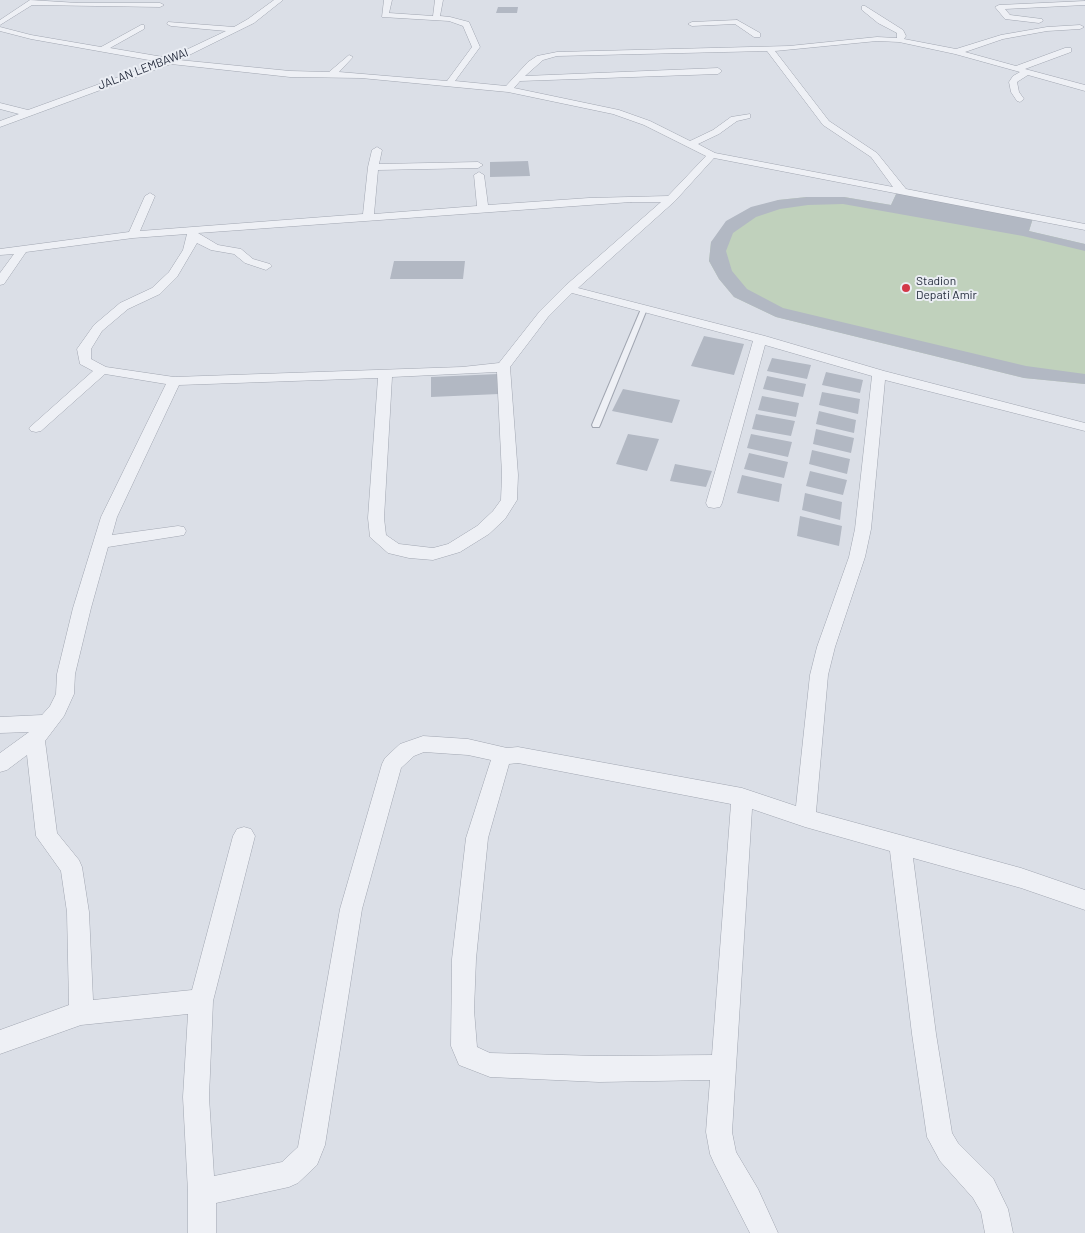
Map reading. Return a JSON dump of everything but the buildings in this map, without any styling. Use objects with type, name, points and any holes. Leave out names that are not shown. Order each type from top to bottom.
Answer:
[{"type":"street","name":"JALAN LEMBAWAI","points":[[0,124],[170,61],[237,29],[262,14],[279,0]]},
{"type":"street","points":[[388,0],[385,15],[456,20],[466,24],[476,44],[474,50],[449,84]]},
{"type":"street","points":[[436,18],[439,0]]},
{"type":"street","points":[[0,23],[34,1],[78,5],[160,5]]},
{"type":"street","points":[[1039,21],[1008,17],[998,8],[1001,6],[1085,3]]},
{"type":"street","points":[[1024,6],[1039,21],[1054,29]]},
{"type":"street","points":[[865,8],[881,22],[900,32],[902,36],[899,40]]},
{"type":"street","points":[[685,19],[725,49]]},
{"type":"street","points":[[692,24],[734,19],[757,35]]},
{"type":"street","points":[[171,24],[237,29]]},
{"type":"street","points":[[101,50],[141,27]]},
{"type":"street","points":[[956,52],[995,39],[1054,29],[1080,27]]},
{"type":"street","points":[[0,29],[101,50],[170,61],[290,74],[361,75],[508,89],[586,104],[616,112],[712,155],[1085,227]]},
{"type":"street","points":[[508,89],[531,64],[548,55],[620,51],[816,46],[871,39],[899,40],[956,52],[1019,68],[1085,88]]},
{"type":"street","points":[[769,48],[826,123],[874,155],[902,191]]},
{"type":"street","points":[[1019,68],[1068,50]]},
{"type":"street","points":[[331,76],[349,57]]},
{"type":"street","points":[[517,79],[718,71]]},
{"type":"street","points":[[1020,99],[1015,92],[1013,82],[1016,78],[1029,71]]},
{"type":"street","points":[[0,106],[27,113]]},
{"type":"street","points":[[692,145],[696,140],[716,132],[734,119],[747,116]]},
{"type":"street","points":[[368,217],[373,167],[377,150]]},
{"type":"street","points":[[384,374],[384,413],[380,452],[379,503],[376,518],[378,537],[394,549],[433,554],[454,548],[483,530],[499,515],[509,500],[510,474],[503,367],[544,314],[569,289],[671,199],[712,155]]},
{"type":"street","points":[[373,167],[479,170],[483,210]]},
{"type":"street","points":[[133,235],[150,196]]},
{"type":"street","points":[[0,252],[133,235],[193,233],[368,217],[631,199],[671,199]]},
{"type":"street","points":[[193,233],[215,248],[237,251],[249,261],[266,266]]},
{"type":"street","points":[[193,233],[189,250],[181,263],[156,291],[124,306],[98,328],[84,349],[86,361],[102,370],[174,381],[462,371],[503,367]]},
{"type":"street","points":[[0,281],[22,250]]},
{"type":"street","points":[[569,289],[760,339],[879,374],[1085,427]]},
{"type":"street","points":[[714,503],[760,339]]},
{"type":"street","points":[[36,428],[102,370]]},
{"type":"street","points":[[805,818],[819,675],[826,647],[857,557],[863,528],[879,374]]},
{"type":"street","points":[[0,764],[35,740],[58,711],[65,694],[66,674],[82,608],[109,517],[174,381]]},
{"type":"street","points":[[101,542],[178,531]]},
{"type":"street","points":[[0,725],[49,723]]},
{"type":"street","points":[[35,740],[47,836],[70,867],[74,888],[78,912],[81,1013]]},
{"type":"street","points":[[202,1192],[289,1174],[308,1156],[315,1129],[351,909],[392,764],[407,750],[423,744],[468,747],[507,756]]},
{"type":"street","points":[[724,1068],[599,1069],[490,1065],[468,1056],[462,1046],[464,959],[477,838],[500,759],[518,755],[742,797],[805,818],[1022,878],[1085,900]]},
{"type":"street","points":[[742,797],[719,1132],[723,1154],[764,1233]]},
{"type":"street","points":[[202,1233],[202,1192],[196,1097],[200,1000],[244,836]]},
{"type":"street","points":[[900,843],[924,1034],[940,1137],[949,1152],[983,1188],[994,1209],[999,1233]]},
{"type":"street","points":[[0,1042],[81,1013],[200,1000]]},
{"type":"lane","points":[[596,425],[644,309]]},
{"type":"green space","name":"Stadion Depati Amir","points":[[897,192],[1033,218],[1029,231],[1085,244],[1085,384],[1024,378],[776,317],[734,297],[719,279],[709,261],[711,242],[778,200],[807,197],[844,197],[891,205]]},
{"type":"place","name":"Stadion Depati Amir","points":[[906,288]]}]
